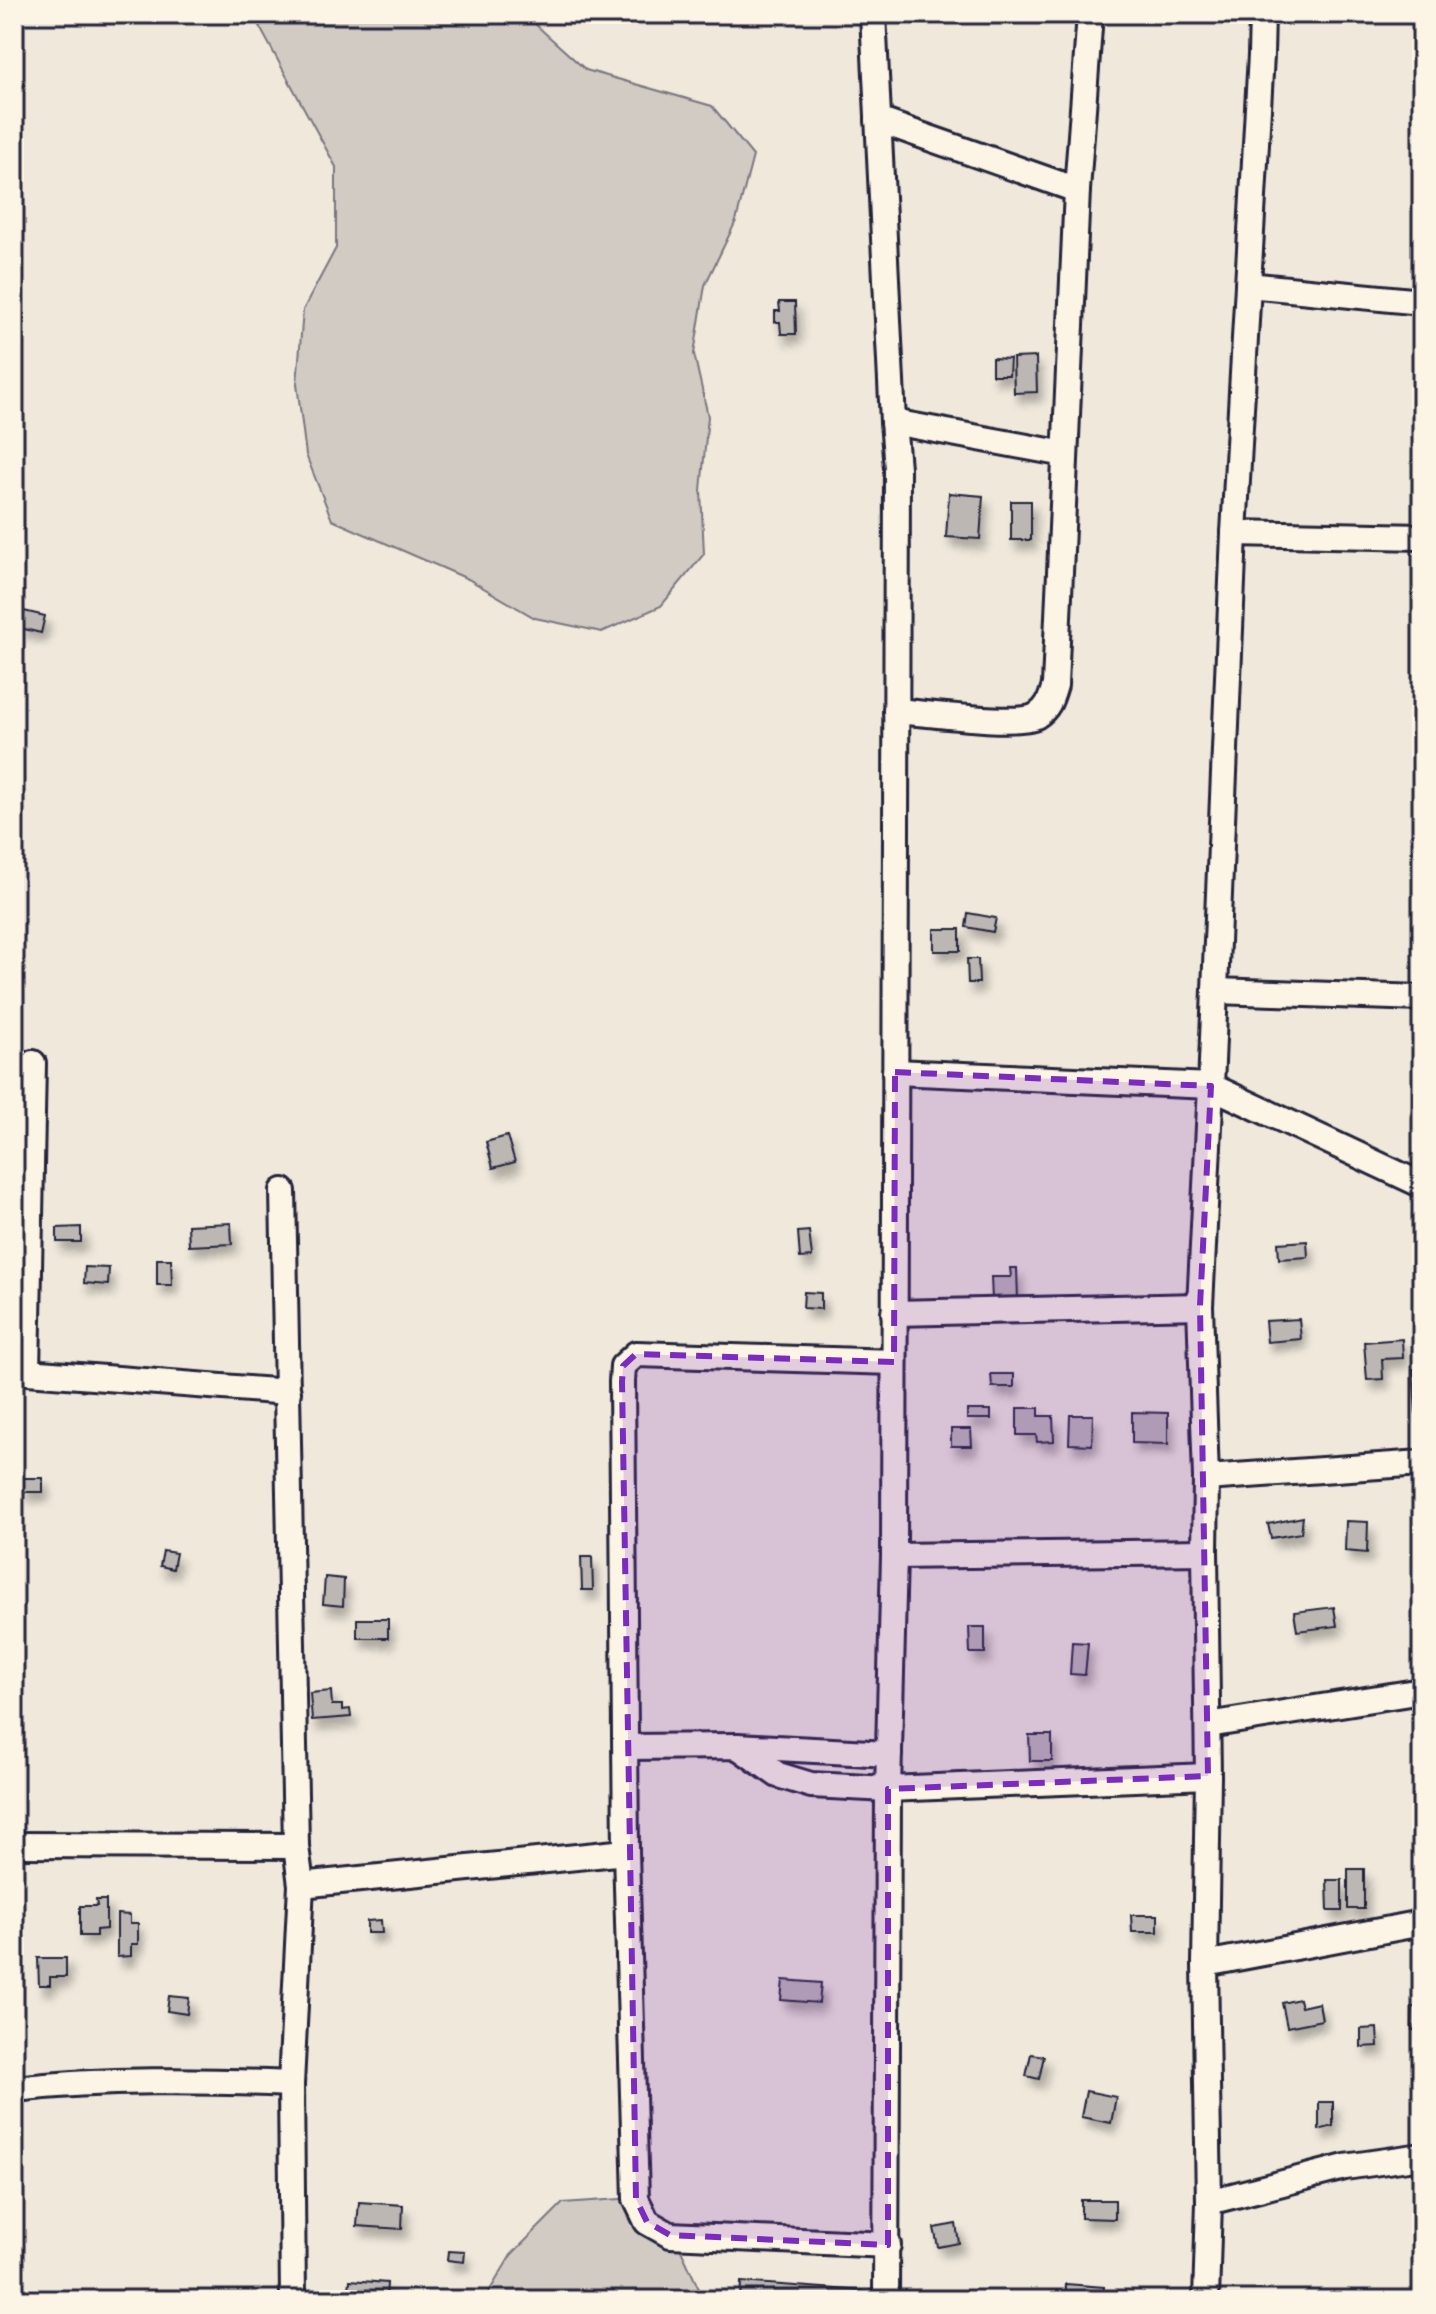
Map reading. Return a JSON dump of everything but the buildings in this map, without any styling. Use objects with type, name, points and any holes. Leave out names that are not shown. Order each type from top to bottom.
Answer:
[{"type":"street","points":[[873,14],[897,468],[894,1556],[888,1789],[886,2300]]},
{"type":"street","points":[[896,711],[1012,720],[1034,717],[1049,706],[1055,685],[1077,190],[1090,14]]},
{"type":"street","points":[[1206,2300],[1209,2202],[1205,1964],[1208,1725],[1206,1478],[1200,1306],[1234,533],[1262,14]]},
{"type":"street","points":[[878,120],[1077,190]]},
{"type":"street","points":[[1248,285],[1422,302]]},
{"type":"street","points":[[893,422],[1065,454]]},
{"type":"street","points":[[1234,533],[1422,537]]},
{"type":"street","points":[[1215,991],[1422,998]]},
{"type":"street","points":[[33,1063],[27,1372],[288,1392]]},
{"type":"street","points":[[895,1072],[1211,1086],[1422,1185]]},
{"type":"street","points":[[283,1191],[296,1846],[301,1885],[291,2084],[293,2300]]},
{"type":"street","points":[[894,1313],[1200,1306]]},
{"type":"street","points":[[888,2245],[670,2235],[647,2222],[636,2199],[626,1852],[622,1382],[623,1366],[636,1354],[894,1362]]},
{"type":"street","points":[[1206,1478],[1422,1463]]},
{"type":"street","points":[[894,1556],[1205,1552]]},
{"type":"street","points":[[1208,1725],[1422,1691]]},
{"type":"street","points":[[626,1747],[737,1746],[889,1754]]},
{"type":"street","points":[[737,1746],[778,1775],[811,1785],[888,1789],[1208,1776]]},
{"type":"street","points":[[14,1845],[296,1846]]},
{"type":"street","points":[[301,1885],[626,1852]]},
{"type":"street","points":[[1205,1964],[1422,1923]]},
{"type":"street","points":[[14,2089],[71,2083],[220,2081],[291,2084]]},
{"type":"street","points":[[1209,2202],[1345,2167],[1422,2156]]},
{"type":"highlighted area","points":[[895,1072],[1211,1086],[1200,1306],[1208,1776],[888,1789],[888,2245],[670,2235],[647,2222],[636,2199],[622,1382],[623,1366],[636,1354],[894,1362]]},
{"type":"shaded area","points":[[260,14],[532,14],[536,25],[586,70],[712,106],[753,156],[736,221],[705,285],[694,354],[708,416],[701,490],[704,554],[661,606],[602,632],[535,618],[468,579],[332,520],[306,455],[297,384],[303,310],[336,248],[336,167],[257,22]]},
{"type":"shaded area","points":[[635,2198],[680,2248],[704,2300],[484,2300],[511,2255],[563,2203]]}]
